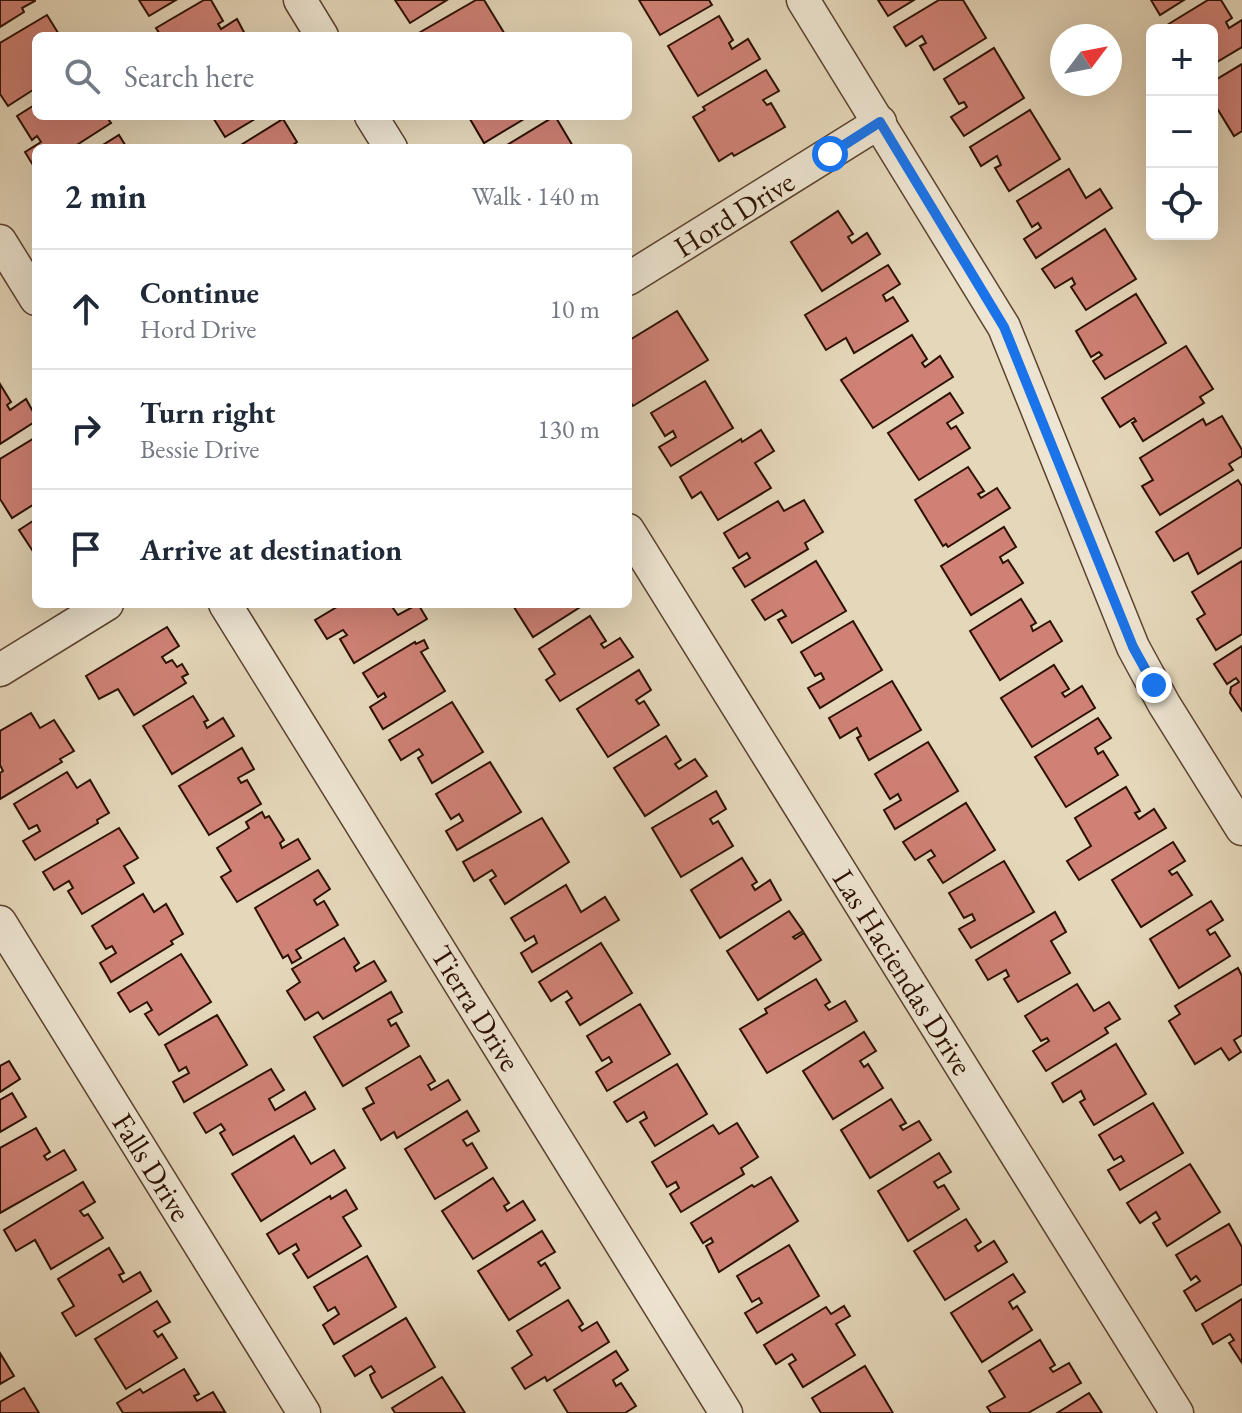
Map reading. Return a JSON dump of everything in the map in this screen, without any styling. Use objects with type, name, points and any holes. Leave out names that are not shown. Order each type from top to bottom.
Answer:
[{"type":"street","points":[[300,0],[320,32]]},
{"type":"street","points":[[803,0],[1004,327],[1133,647],[1164,704],[1242,829]]},
{"type":"street","points":[[374,120],[388,144]]},
{"type":"street","name":"Hord Drive","points":[[632,277],[880,122]]},
{"type":"street","points":[[0,241],[32,293]]},
{"type":"street","name":"Las Haciendas Drive","points":[[632,536],[1177,1413]]},
{"type":"street","points":[[0,670],[101,608]]},
{"type":"street","name":"Tierra Drive","points":[[227,608],[726,1413]]},
{"type":"street","name":"Falls Drive","points":[[0,922],[304,1413]]},
{"type":"building","points":[[0,0],[35,0],[35,1],[0,27]]},
{"type":"building","points":[[139,0],[176,0],[149,16]]},
{"type":"building","points":[[204,0],[211,0],[223,21],[218,24],[221,29],[237,19],[244,32],[158,32],[156,28]]},
{"type":"building","points":[[395,0],[447,0],[410,23]]},
{"type":"building","points":[[476,0],[484,0],[504,32],[420,32]]},
{"type":"building","points":[[639,0],[709,0],[712,5],[660,35]]},
{"type":"building","points":[[878,0],[914,0],[888,16]]},
{"type":"building","points":[[939,0],[963,0],[986,38],[934,70],[920,46],[926,43],[922,36],[906,46],[894,27]]},
{"type":"building","points":[[1151,0],[1184,0],[1160,15]]},
{"type":"building","points":[[1208,0],[1221,0],[1232,18],[1226,22],[1229,28],[1242,20],[1242,47],[1218,61],[1218,24],[1169,24]]},
{"type":"building","points":[[47,15],[58,32],[32,32],[32,91],[8,106],[0,94],[0,43]]},
{"type":"building","points":[[719,16],[733,40],[729,43],[732,49],[748,39],[760,59],[698,96],[668,46]]},
{"type":"building","points":[[994,48],[1024,98],[964,136],[951,117],[967,107],[964,102],[959,104],[944,79]]},
{"type":"building","points":[[1242,64],[1242,131],[1234,136],[1218,110],[1218,78]]},
{"type":"building","points":[[766,70],[779,91],[763,100],[767,105],[771,103],[785,127],[734,156],[732,153],[719,161],[693,117],[705,110],[703,107]]},
{"type":"building","points":[[32,107],[32,120],[109,120],[111,123],[78,144],[38,144],[41,142],[37,136],[32,140],[17,116]]},
{"type":"building","points":[[1030,110],[1060,159],[1009,191],[995,168],[1001,165],[997,156],[981,166],[970,147]]},
{"type":"building","points":[[214,120],[253,120],[225,137]]},
{"type":"building","points":[[281,120],[297,142],[294,144],[242,144]]},
{"type":"building","points":[[471,120],[522,120],[484,143]]},
{"type":"building","points":[[548,120],[557,120],[572,144],[509,144]]},
{"type":"building","points":[[119,135],[125,144],[104,144]]},
{"type":"building","points":[[32,148],[32,163],[25,152]]},
{"type":"building","points":[[1069,169],[1086,198],[1100,189],[1112,208],[1036,258],[1024,239],[1041,228],[1038,223],[1032,227],[1017,201]]},
{"type":"building","points":[[838,211],[853,234],[848,237],[852,243],[867,233],[880,254],[822,291],[791,242]]},
{"type":"building","points":[[1105,229],[1136,279],[1086,310],[1071,287],[1075,284],[1072,278],[1055,288],[1042,269]]},
{"type":"building","points":[[888,265],[900,284],[883,295],[886,301],[893,297],[908,321],[854,353],[846,338],[826,350],[805,315]]},
{"type":"building","points":[[1136,294],[1166,343],[1105,379],[1093,361],[1102,355],[1099,352],[1091,357],[1076,331]]},
{"type":"building","points":[[677,311],[708,360],[633,406],[632,339]]},
{"type":"building","points":[[912,335],[927,359],[922,363],[925,367],[940,356],[953,377],[873,428],[841,380]]},
{"type":"building","points":[[1186,346],[1213,389],[1200,397],[1204,403],[1143,441],[1132,423],[1136,421],[1134,418],[1120,427],[1102,398]]},
{"type":"building","points":[[705,381],[733,428],[671,466],[659,447],[676,437],[673,431],[665,436],[651,413]]},
{"type":"building","points":[[0,384],[11,402],[7,405],[10,410],[26,399],[32,410],[32,424],[0,444]]},
{"type":"building","points":[[950,393],[963,413],[947,423],[951,429],[956,426],[970,448],[919,480],[888,433]]},
{"type":"building","points":[[1222,416],[1242,450],[1242,456],[1229,464],[1233,470],[1160,515],[1142,486],[1153,480],[1140,458],[1203,419],[1206,425]]},
{"type":"building","points":[[761,430],[774,451],[755,463],[771,488],[718,520],[701,492],[692,498],[680,477]]},
{"type":"building","points":[[32,439],[32,506],[12,518],[0,499],[0,459]]},
{"type":"building","points":[[968,467],[984,491],[978,494],[981,498],[997,488],[1010,508],[948,547],[946,544],[943,546],[915,500]]},
{"type":"building","points":[[1238,480],[1242,486],[1242,547],[1198,574],[1188,553],[1174,561],[1156,532]]},
{"type":"building","points":[[804,500],[823,532],[805,543],[808,549],[745,587],[733,568],[750,558],[747,553],[739,558],[724,533],[778,501],[784,511]]},
{"type":"building","points":[[32,522],[32,550],[19,530]]},
{"type":"building","points":[[1004,527],[1016,547],[1000,557],[1003,563],[1008,560],[1023,583],[971,615],[941,566]]},
{"type":"building","points":[[816,561],[846,611],[792,643],[778,620],[786,616],[782,610],[765,620],[752,600]]},
{"type":"building","points":[[1242,561],[1242,634],[1216,650],[1197,619],[1205,614],[1192,592]]},
{"type":"building","points":[[1021,599],[1036,623],[1031,626],[1033,631],[1050,621],[1062,641],[1000,680],[970,631]]},
{"type":"building","points":[[335,608],[393,608],[398,615],[411,608],[420,608],[427,619],[354,663],[340,639],[347,635],[343,630],[327,639],[315,620]]},
{"type":"building","points":[[515,608],[579,608],[533,637]]},
{"type":"building","points":[[590,616],[606,641],[601,644],[604,648],[620,638],[633,657],[560,701],[546,680],[555,674],[539,649]]},
{"type":"building","points":[[853,621],[882,670],[820,708],[808,688],[824,679],[821,673],[815,676],[801,652]]},
{"type":"building","points":[[167,627],[179,646],[162,657],[166,663],[172,660],[177,667],[182,664],[188,674],[182,677],[186,683],[134,715],[118,689],[99,699],[86,676]]},
{"type":"building","points":[[424,640],[428,648],[421,652],[445,691],[383,729],[370,707],[386,697],[384,693],[378,697],[363,673],[415,642]]},
{"type":"building","points":[[1242,646],[1242,711],[1230,693],[1231,687],[1239,682],[1236,678],[1227,684],[1214,664]]},
{"type":"building","points":[[1054,665],[1069,689],[1062,693],[1065,697],[1082,686],[1095,708],[1032,747],[1001,698]]},
{"type":"building","points":[[639,670],[651,690],[636,700],[639,704],[644,701],[659,725],[608,757],[577,709]]},
{"type":"building","points":[[892,681],[921,730],[869,760],[857,738],[861,736],[857,728],[840,738],[829,718]]},
{"type":"building","points":[[193,696],[208,720],[204,722],[207,728],[223,718],[234,736],[172,774],[143,726]]},
{"type":"building","points":[[452,702],[483,752],[432,783],[418,758],[423,755],[419,749],[401,760],[389,740]]},
{"type":"building","points":[[31,713],[40,728],[54,720],[74,751],[60,759],[62,762],[0,799],[0,773],[3,771],[0,765],[0,731]]},
{"type":"building","points":[[1098,718],[1111,738],[1095,748],[1098,754],[1103,751],[1118,775],[1066,807],[1035,757]]},
{"type":"building","points":[[666,736],[681,760],[675,764],[679,769],[695,759],[707,776],[645,816],[614,768]]},
{"type":"building","points":[[928,742],[958,791],[895,829],[884,810],[901,800],[898,794],[890,799],[875,774]]},
{"type":"building","points":[[242,748],[254,769],[238,778],[241,783],[247,780],[261,804],[209,835],[179,786]]},
{"type":"building","points":[[490,762],[521,812],[457,850],[446,831],[463,821],[459,814],[451,819],[436,794]]},
{"type":"building","points":[[67,772],[77,788],[90,780],[109,813],[97,820],[98,823],[35,860],[23,841],[40,831],[37,825],[29,829],[14,804]]},
{"type":"building","points":[[1126,787],[1140,811],[1135,813],[1139,819],[1154,809],[1166,828],[1079,880],[1067,861],[1091,846],[1075,818]]},
{"type":"building","points":[[716,791],[726,809],[710,819],[713,824],[718,821],[733,846],[681,877],[652,828]]},
{"type":"building","points":[[966,803],[995,850],[943,883],[928,860],[935,856],[931,850],[915,860],[903,842]]},
{"type":"building","points":[[262,812],[265,818],[269,816],[284,840],[280,843],[282,848],[298,839],[310,859],[237,902],[221,877],[231,871],[217,848],[249,828],[246,822]]},
{"type":"building","points":[[542,818],[569,862],[505,904],[490,880],[496,876],[492,870],[474,881],[463,862]]},
{"type":"building","points":[[119,828],[138,858],[124,866],[134,883],[82,914],[68,891],[73,888],[69,881],[54,890],[43,872]]},
{"type":"building","points":[[1173,842],[1185,861],[1169,871],[1172,875],[1177,872],[1192,895],[1141,927],[1112,880]]},
{"type":"building","points":[[742,858],[757,882],[752,885],[755,890],[770,880],[781,900],[720,938],[691,890]]},
{"type":"building","points":[[1004,861],[1034,912],[971,948],[959,929],[975,920],[972,914],[964,918],[949,893]]},
{"type":"building","points":[[318,870],[330,889],[314,900],[317,905],[324,901],[338,925],[296,950],[301,958],[292,963],[288,955],[283,958],[255,908]]},
{"type":"building","points":[[566,885],[581,912],[605,897],[619,920],[532,972],[521,953],[537,943],[534,936],[525,941],[511,918]]},
{"type":"building","points":[[143,894],[154,912],[166,904],[183,934],[171,941],[173,944],[111,982],[100,963],[116,953],[112,946],[106,949],[92,926]]},
{"type":"building","points":[[1211,901],[1223,920],[1207,930],[1210,935],[1215,932],[1230,956],[1179,988],[1150,939]]},
{"type":"building","points":[[789,911],[803,931],[793,937],[795,939],[804,933],[821,960],[758,1000],[727,951]]},
{"type":"building","points":[[1055,912],[1066,932],[1051,941],[1070,973],[1018,1002],[1004,979],[1009,976],[1006,970],[988,980],[976,960]]},
{"type":"building","points":[[344,938],[359,963],[354,967],[356,971],[374,961],[386,981],[323,1019],[318,1012],[305,1020],[287,991],[300,982],[292,969]]},
{"type":"building","points":[[601,943],[632,993],[580,1025],[566,1002],[572,998],[567,991],[551,1001],[539,982]]},
{"type":"building","points":[[181,954],[211,1002],[159,1035],[145,1014],[152,1010],[147,1002],[130,1012],[118,993]]},
{"type":"building","points":[[1238,968],[1242,976],[1242,1035],[1234,1040],[1241,1052],[1229,1060],[1221,1048],[1195,1064],[1169,1021],[1180,1014],[1175,1006]]},
{"type":"building","points":[[816,979],[830,1002],[825,1005],[829,1010],[845,1001],[857,1021],[767,1073],[740,1029],[767,1013],[765,1009]]},
{"type":"building","points":[[1077,984],[1094,1011],[1109,1002],[1120,1019],[1105,1028],[1108,1033],[1046,1071],[1033,1051],[1049,1041],[1047,1038],[1041,1041],[1025,1016]]},
{"type":"building","points":[[391,992],[402,1012],[388,1020],[391,1026],[396,1023],[409,1046],[343,1086],[314,1037]]},
{"type":"building","points":[[640,1004],[670,1054],[607,1091],[596,1072],[612,1062],[609,1057],[602,1061],[587,1036]]},
{"type":"building","points":[[217,1015],[247,1065],[184,1102],[173,1082],[189,1073],[186,1067],[179,1071],[165,1045]]},
{"type":"building","points":[[864,1032],[876,1051],[860,1061],[864,1067],[868,1064],[883,1088],[833,1119],[803,1071]]},
{"type":"building","points":[[1116,1044],[1146,1094],[1094,1125],[1080,1102],[1085,1099],[1081,1091],[1063,1102],[1052,1083]]},
{"type":"building","points":[[420,1056],[435,1081],[428,1085],[431,1090],[448,1080],[460,1100],[397,1138],[394,1132],[381,1140],[363,1109],[374,1103],[366,1088]]},
{"type":"building","points":[[9,1061],[20,1079],[0,1092],[0,1066]]},
{"type":"building","points":[[677,1064],[707,1114],[655,1146],[640,1122],[647,1118],[644,1112],[627,1122],[614,1102]]},
{"type":"building","points":[[271,1069],[284,1090],[269,1099],[275,1110],[305,1092],[315,1109],[233,1155],[220,1133],[225,1130],[221,1124],[206,1133],[194,1113]]},
{"type":"building","points":[[12,1093],[26,1117],[0,1132],[0,1100]]},
{"type":"building","points":[[891,1099],[906,1123],[900,1126],[903,1130],[919,1121],[931,1140],[870,1178],[841,1130]]},
{"type":"building","points":[[1153,1103],[1183,1153],[1120,1190],[1108,1170],[1124,1161],[1121,1156],[1114,1160],[1099,1135]]},
{"type":"building","points":[[467,1111],[479,1131],[463,1140],[467,1146],[472,1143],[487,1168],[435,1199],[405,1149]]},
{"type":"building","points":[[737,1123],[758,1157],[741,1168],[744,1174],[681,1212],[670,1194],[679,1188],[676,1182],[667,1187],[652,1162],[713,1125],[719,1134]]},
{"type":"building","points":[[36,1128],[50,1152],[44,1156],[47,1160],[64,1150],[76,1170],[0,1213],[0,1148]]},
{"type":"building","points":[[294,1136],[311,1164],[334,1150],[345,1168],[261,1221],[232,1174]]},
{"type":"building","points":[[939,1153],[951,1172],[934,1182],[938,1188],[944,1185],[959,1209],[908,1241],[878,1191]]},
{"type":"building","points":[[1190,1164],[1220,1212],[1167,1246],[1153,1223],[1160,1219],[1156,1212],[1140,1223],[1127,1203]]},
{"type":"building","points":[[771,1177],[798,1221],[719,1272],[706,1246],[713,1242],[711,1238],[703,1243],[691,1223],[752,1185],[754,1187]]},
{"type":"building","points":[[493,1178],[509,1203],[504,1206],[507,1211],[523,1201],[535,1220],[473,1259],[442,1211]]},
{"type":"building","points":[[83,1182],[95,1202],[80,1211],[84,1216],[88,1214],[103,1238],[51,1269],[35,1240],[16,1251],[4,1230]]},
{"type":"building","points":[[346,1190],[357,1209],[343,1217],[361,1246],[308,1278],[293,1254],[299,1250],[296,1244],[279,1254],[267,1234],[330,1196],[331,1199]]},
{"type":"building","points":[[966,1219],[981,1242],[975,1246],[978,1251],[994,1241],[1007,1262],[945,1300],[914,1251]]},
{"type":"building","points":[[1229,1224],[1242,1247],[1242,1284],[1196,1311],[1184,1291],[1200,1281],[1196,1276],[1191,1280],[1176,1255]]},
{"type":"building","points":[[542,1231],[555,1252],[538,1262],[541,1266],[545,1263],[560,1288],[509,1320],[478,1271]]},
{"type":"building","points":[[789,1245],[819,1296],[757,1333],[745,1313],[762,1303],[759,1298],[752,1302],[737,1276]]},
{"type":"building","points":[[109,1248],[124,1273],[119,1275],[123,1282],[140,1272],[151,1291],[76,1336],[62,1313],[74,1306],[58,1279]]},
{"type":"building","points":[[367,1256],[396,1307],[334,1344],[323,1325],[339,1314],[335,1307],[328,1311],[314,1287]]},
{"type":"building","points":[[1013,1274],[1025,1292],[1009,1302],[1013,1309],[1017,1306],[1032,1330],[982,1362],[951,1313]]},
{"type":"building","points":[[1242,1299],[1242,1363],[1229,1343],[1234,1340],[1230,1334],[1213,1344],[1202,1324]]},
{"type":"building","points":[[568,1300],[583,1324],[579,1327],[582,1331],[597,1322],[609,1342],[547,1381],[545,1377],[525,1389],[512,1368],[532,1355],[517,1331]]},
{"type":"building","points":[[157,1301],[170,1322],[154,1331],[158,1337],[162,1334],[177,1358],[126,1389],[95,1339]]},
{"type":"building","points":[[844,1306],[850,1316],[836,1324],[855,1355],[803,1387],[789,1364],[796,1360],[792,1354],[776,1364],[764,1345],[826,1307],[831,1314]]},
{"type":"building","points":[[406,1318],[435,1367],[382,1398],[372,1381],[370,1375],[375,1372],[371,1366],[355,1376],[343,1356]]},
{"type":"building","points":[[1040,1340],[1055,1365],[1050,1368],[1053,1372],[1069,1363],[1081,1383],[1028,1413],[991,1413],[987,1407],[1005,1397],[989,1371]]},
{"type":"building","points":[[616,1351],[628,1370],[613,1380],[616,1386],[621,1383],[636,1406],[625,1413],[568,1413],[554,1390]]},
{"type":"building","points":[[0,1353],[14,1376],[0,1384]]},
{"type":"building","points":[[865,1366],[893,1413],[821,1413],[812,1398]]},
{"type":"building","points":[[184,1369],[199,1394],[194,1396],[197,1401],[213,1392],[225,1412],[123,1413],[117,1403],[140,1389],[143,1393]]},
{"type":"building","points":[[442,1377],[465,1413],[395,1413],[392,1408]]},
{"type":"building","points":[[24,1388],[39,1413],[0,1413],[0,1402]]},
{"type":"building","points":[[1089,1393],[1102,1413],[1057,1413]]},
{"type":"route","points":[[830,154],[880,122],[1004,327],[1133,647],[1154,685]]}]
